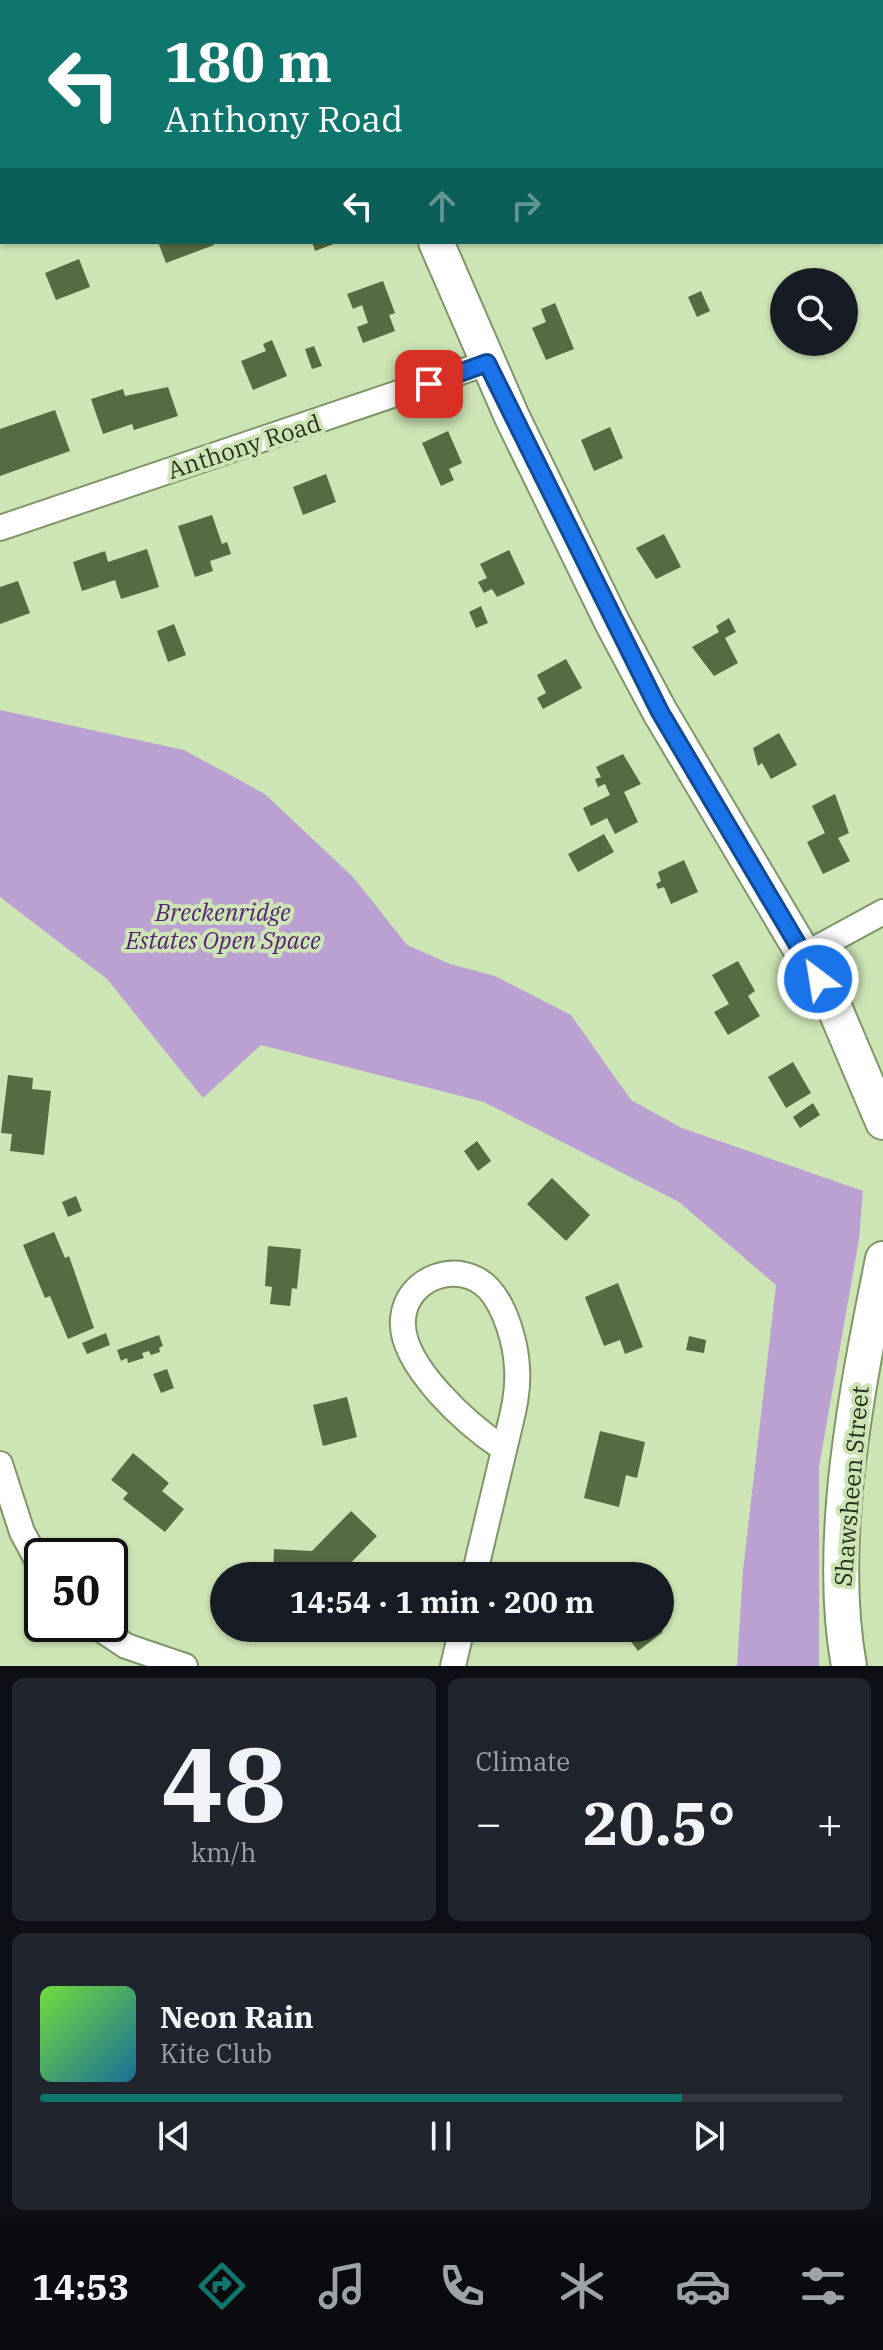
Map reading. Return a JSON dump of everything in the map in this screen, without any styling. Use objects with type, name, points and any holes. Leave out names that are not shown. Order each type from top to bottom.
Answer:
[{"type":"main road","points":[[437,244],[487,363],[660,712],[832,1002],[883,1122]]},
{"type":"main road","name":"Shawsheen Street","points":[[849,1666],[840,1594],[846,1501],[857,1399],[883,1259]]},
{"type":"street","name":"Anthony Road","points":[[0,528],[487,363]]},
{"type":"street","points":[[804,955],[883,912]]},
{"type":"street","points":[[477,1562],[504,1449],[518,1387],[517,1366],[499,1305],[488,1288],[471,1277],[451,1273],[431,1278],[415,1290],[405,1308],[405,1338],[429,1378],[458,1416],[504,1449]]},
{"type":"street","points":[[0,1464],[25,1538]]},
{"type":"street","points":[[120,1642],[185,1666]]},
{"type":"street","points":[[453,1666],[459,1642]]},
{"type":"green space","name":"Breckenridge Estates Open Space","points":[[0,710],[184,750],[265,794],[354,878],[407,945],[450,964],[495,976],[571,1015],[631,1100],[682,1128],[863,1191],[859,1239],[819,1467],[819,1666],[737,1666],[743,1570],[776,1285],[679,1202],[484,1102],[261,1045],[203,1098],[107,979],[0,897]]},
{"type":"building","points":[[159,244],[214,244],[214,245],[166,263]]},
{"type":"building","points":[[313,244],[334,244],[315,251]]},
{"type":"building","points":[[79,259],[90,287],[56,300],[45,273]]},
{"type":"building","points":[[383,281],[395,313],[389,315],[395,331],[363,343],[357,327],[368,323],[362,305],[353,309],[347,294]]},
{"type":"building","points":[[701,291],[710,311],[697,317],[688,297]]},
{"type":"building","points":[[555,303],[574,349],[546,360],[532,328],[546,322],[541,309]]},
{"type":"building","points":[[272,340],[287,376],[253,390],[241,361],[266,351],[263,344]]},
{"type":"building","points":[[314,346],[322,366],[312,369],[305,349]]},
{"type":"building","points":[[168,387],[178,416],[134,430],[132,424],[103,434],[91,399],[123,389],[125,396]]},
{"type":"building","points":[[55,410],[70,451],[0,476],[0,429]]},
{"type":"building","points":[[610,427],[623,458],[594,471],[581,440]]},
{"type":"building","points":[[448,431],[462,463],[449,469],[454,480],[441,486],[422,443]]},
{"type":"building","points":[[326,474],[336,502],[303,515],[293,487]]},
{"type":"building","points":[[212,515],[222,544],[227,542],[231,554],[210,561],[213,571],[195,577],[178,526]]},
{"type":"building","points":[[664,534],[681,567],[656,579],[636,548]]},
{"type":"building","points":[[147,549],[159,587],[121,599],[115,580],[82,591],[73,562],[105,551],[108,562]]},
{"type":"building","points":[[509,550],[525,584],[497,597],[492,589],[484,593],[478,582],[487,578],[480,564]]},
{"type":"building","points":[[18,581],[30,613],[0,624],[0,587]]},
{"type":"building","points":[[481,606],[488,623],[476,628],[469,612]]},
{"type":"building","points":[[729,618],[736,632],[725,638],[738,663],[714,676],[692,647],[719,632],[716,626]]},
{"type":"building","points":[[174,624],[186,655],[168,662],[157,631]]},
{"type":"building","points":[[566,659],[582,688],[543,709],[537,698],[546,693],[537,675]]},
{"type":"building","points":[[779,733],[797,765],[771,779],[762,763],[758,766],[753,748]]},
{"type":"building","points":[[623,754],[641,784],[624,792],[638,822],[615,834],[607,818],[591,826],[583,808],[610,795],[605,784],[598,787],[595,779],[601,777],[596,767]]},
{"type":"building","points":[[835,794],[849,833],[838,838],[850,861],[823,874],[807,842],[825,833],[812,806]]},
{"type":"building","points":[[604,834],[614,852],[578,872],[568,854]]},
{"type":"building","points":[[684,860],[698,892],[671,904],[664,887],[658,889],[656,884],[661,881],[658,872]]},
{"type":"building","points":[[738,961],[755,991],[748,996],[760,1016],[728,1035],[714,1012],[729,1004],[712,975]]},
{"type":"building","points":[[793,1062],[811,1093],[786,1108],[768,1077]]},
{"type":"building","points":[[8,1075],[33,1078],[32,1089],[51,1091],[44,1155],[10,1151],[12,1134],[1,1133]]},
{"type":"building","points":[[813,1103],[820,1115],[800,1128],[793,1117]]},
{"type":"building","points":[[477,1141],[491,1161],[478,1171],[464,1151]]},
{"type":"building","points":[[552,1178],[590,1215],[566,1241],[527,1204]]},
{"type":"building","points":[[76,1196],[82,1211],[68,1217],[62,1202]]},
{"type":"building","points":[[54,1232],[65,1258],[69,1256],[94,1328],[68,1339],[50,1296],[45,1298],[23,1245]]},
{"type":"building","points":[[268,1246],[301,1249],[297,1289],[292,1288],[290,1306],[270,1304],[272,1287],[265,1286]]},
{"type":"building","points":[[618,1283],[643,1347],[625,1354],[620,1340],[604,1346],[585,1297]]},
{"type":"building","points":[[106,1333],[110,1345],[87,1354],[82,1343]]},
{"type":"building","points":[[159,1335],[163,1346],[159,1348],[160,1352],[151,1355],[149,1351],[142,1353],[144,1358],[128,1363],[127,1358],[121,1361],[117,1350]]},
{"type":"building","points":[[689,1336],[706,1340],[704,1353],[686,1350]]},
{"type":"building","points":[[167,1369],[174,1388],[161,1393],[153,1374]]},
{"type":"building","points":[[347,1397],[357,1437],[323,1446],[313,1405]]},
{"type":"building","points":[[600,1431],[645,1442],[637,1478],[626,1475],[619,1507],[584,1498]]},
{"type":"building","points":[[133,1453],[169,1483],[162,1491],[184,1509],[165,1532],[123,1499],[128,1493],[111,1480]]},
{"type":"building","points":[[351,1511],[377,1536],[352,1562],[274,1562],[274,1549],[312,1551]]},
{"type":"building","points":[[631,1642],[650,1642],[638,1651]]},
{"type":"route","points":[[429,384],[487,363],[613,624],[660,712],[818,979]]}]
